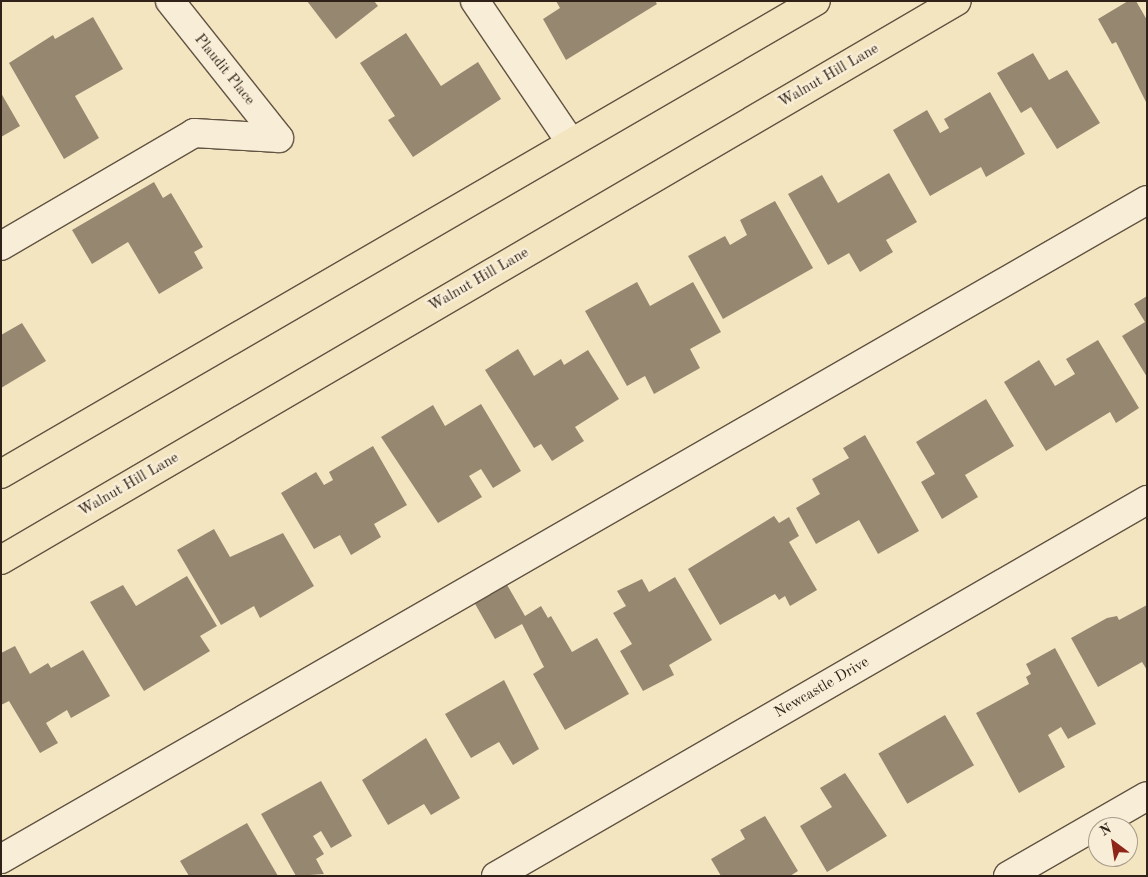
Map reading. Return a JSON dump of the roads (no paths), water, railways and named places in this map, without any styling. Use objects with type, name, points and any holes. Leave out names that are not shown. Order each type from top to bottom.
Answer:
[{"type":"main road","points":[[1,474],[816,1]]},
{"type":"main road","name":"Walnut Hill Lane","points":[[1,560],[957,1]]},
{"type":"street","name":"Plaudit Place","points":[[1,246],[194,133],[279,138],[170,1]]},
{"type":"street","points":[[475,1],[571,143]]},
{"type":"street","points":[[1,859],[1147,200]]},
{"type":"street","name":"Newcastle Drive","points":[[496,876],[1147,500]]},
{"type":"street","points":[[1008,876],[1147,796]]}]
